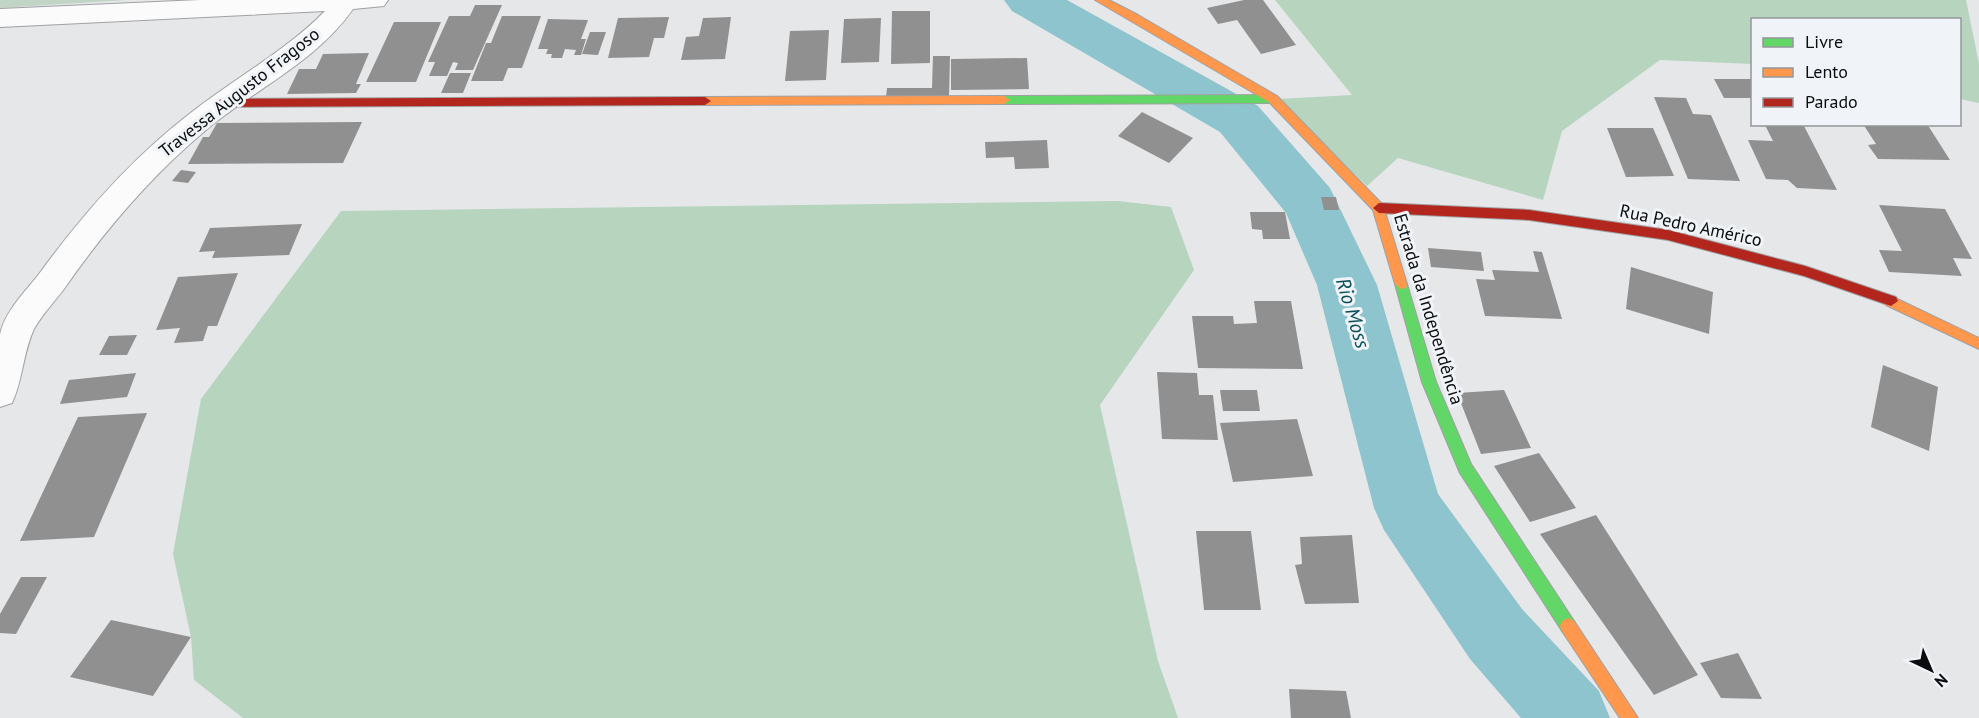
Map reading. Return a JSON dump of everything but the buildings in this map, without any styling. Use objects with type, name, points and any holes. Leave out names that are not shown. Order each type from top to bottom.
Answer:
[{"type":"street","points":[[0,18],[375,0]]},
{"type":"street","name":"Estrada da Independência","points":[[1100,0],[1172,38],[1271,99],[1379,208],[1430,382],[1465,468],[1513,545],[1629,718]]},
{"type":"street","name":"Travessa Augusto Fragoso","points":[[0,393],[17,330],[77,244],[115,198],[158,155],[221,103],[305,43],[336,17],[346,1]]},
{"type":"street","points":[[221,103],[1271,99]]},
{"type":"street","name":"Rua Pedro Américo","points":[[1379,208],[1529,215],[1668,235],[1805,271],[1885,298],[1979,344]]},
{"type":"green space","points":[[0,0],[127,0],[0,8]]},
{"type":"green space","points":[[1275,0],[1966,0],[1979,64],[1979,103],[1961,99],[1961,18],[1751,18],[1751,64],[1660,60],[1562,131],[1543,200],[1398,158],[1367,186],[1278,99],[1352,95]]},
{"type":"green space","points":[[1118,201],[1171,207],[1194,270],[1100,405],[1158,661],[1178,718],[243,718],[194,680],[191,637],[173,554],[201,399],[341,211]]},
{"type":"waterway","name":"Rio Moss","points":[[1029,0],[1239,119],[1310,203],[1347,285],[1408,508],[1496,634],[1572,718]]},
{"type":"traffic: fast","points":[[1004,100],[1273,99]]},
{"type":"traffic: fast","points":[[1401,284],[1429,382],[1465,468],[1568,626]]},
{"type":"traffic: slow","points":[[1100,0],[1134,17],[1273,99],[1379,208],[1401,284]]},
{"type":"traffic: slow","points":[[705,101],[1004,100]]},
{"type":"traffic: slow","points":[[1891,301],[1979,344]]},
{"type":"traffic: slow","points":[[1568,626],[1630,718]]},
{"type":"traffic: jam","points":[[221,103],[705,101]]},
{"type":"traffic: jam","points":[[1379,208],[1529,215],[1668,235],[1805,271],[1891,301]]}]
